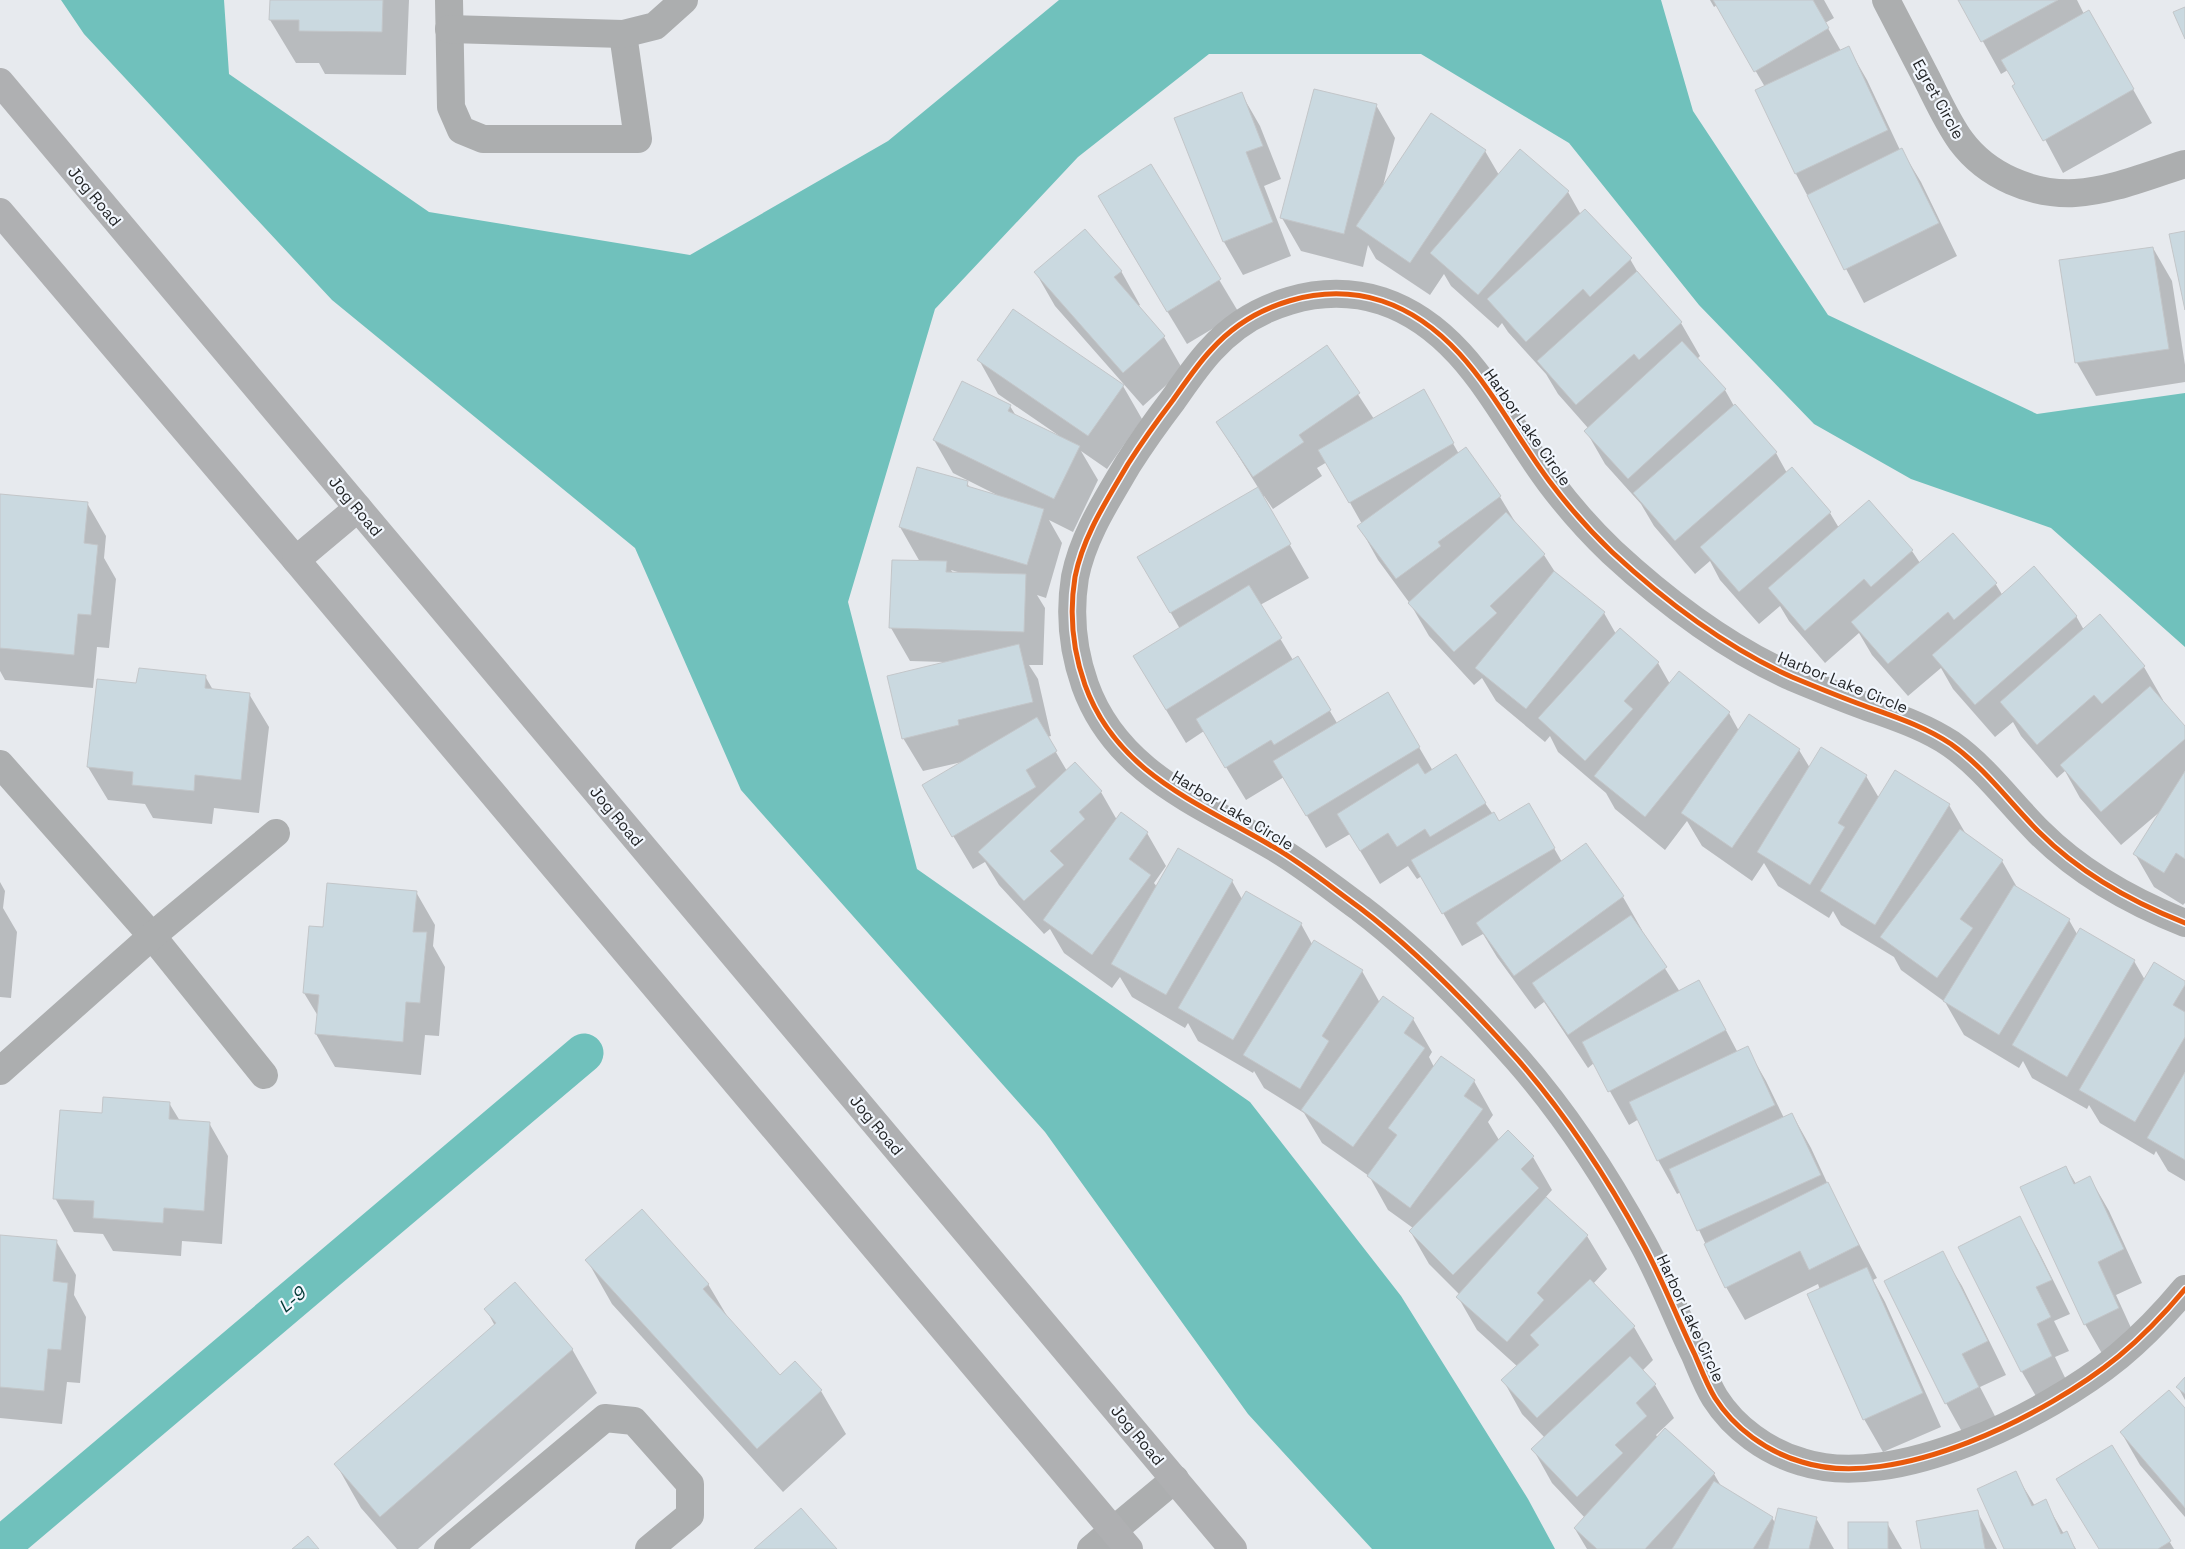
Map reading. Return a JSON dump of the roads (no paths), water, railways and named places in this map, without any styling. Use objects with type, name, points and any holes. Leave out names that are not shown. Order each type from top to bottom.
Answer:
[{"type":"main road","name":"Jog Road","points":[[0,82],[1233,1549]]},
{"type":"main road","points":[[0,212],[296,560],[1121,1540]]},
{"type":"main road","points":[[296,560],[358,508]]},
{"type":"street","points":[[449,0],[451,108],[461,130],[483,139],[638,139],[623,34]]},
{"type":"street","points":[[449,29],[623,34],[655,26],[684,0]]},
{"type":"street","name":"Egret Circle","points":[[1886,0],[1948,120],[1962,142],[1979,160],[2000,175],[2023,186],[2048,192],[2074,193],[2100,190],[2185,164]]},
{"type":"street","name":"Harbor Lake Circle","points":[[2185,923],[2155,911],[2103,883],[2057,849],[2036,829],[1979,766],[1932,732],[1787,675],[1737,649],[1668,601],[1605,545],[1550,482],[1489,390],[1452,347],[1432,328],[1409,313],[1383,302],[1356,295],[1328,294],[1300,297],[1273,305],[1229,331],[1208,352],[1144,438],[1107,500],[1083,548],[1072,598],[1072,625],[1075,651],[1091,700],[1103,723],[1137,764],[1157,780],[1282,852],[1369,915],[1450,987],[1524,1066],[1588,1153],[1644,1246],[1714,1396],[1731,1418],[1751,1437],[1775,1452],[1801,1462],[1828,1468],[1861,1470],[1888,1466],[1937,1453],[2009,1425],[2076,1387],[2118,1357],[2163,1316],[2185,1289]]},
{"type":"street","points":[[0,764],[152,936],[264,1075]]},
{"type":"street","points":[[0,1071],[152,936],[276,833]]},
{"type":"street","points":[[448,1549],[605,1418],[634,1421],[690,1484],[690,1515],[649,1549]]},
{"type":"street","points":[[1091,1549],[1121,1540],[1174,1479]]},
{"type":"water","points":[[61,0],[224,0],[229,74],[429,212],[690,255],[888,141],[1059,0],[1661,0],[1693,111],[1828,315],[2037,414],[2185,393],[2185,647],[2051,528],[1911,479],[1814,424],[1699,305],[1569,143],[1421,54],[1209,54],[1078,157],[935,309],[848,602],[917,869],[1250,1102],[1401,1296],[1528,1499],[1555,1549],[1372,1549],[1248,1414],[1045,1132],[741,790],[635,548],[332,300],[84,34]]},
{"type":"waterway","name":"L-9","points":[[0,1547],[584,1053]]}]
